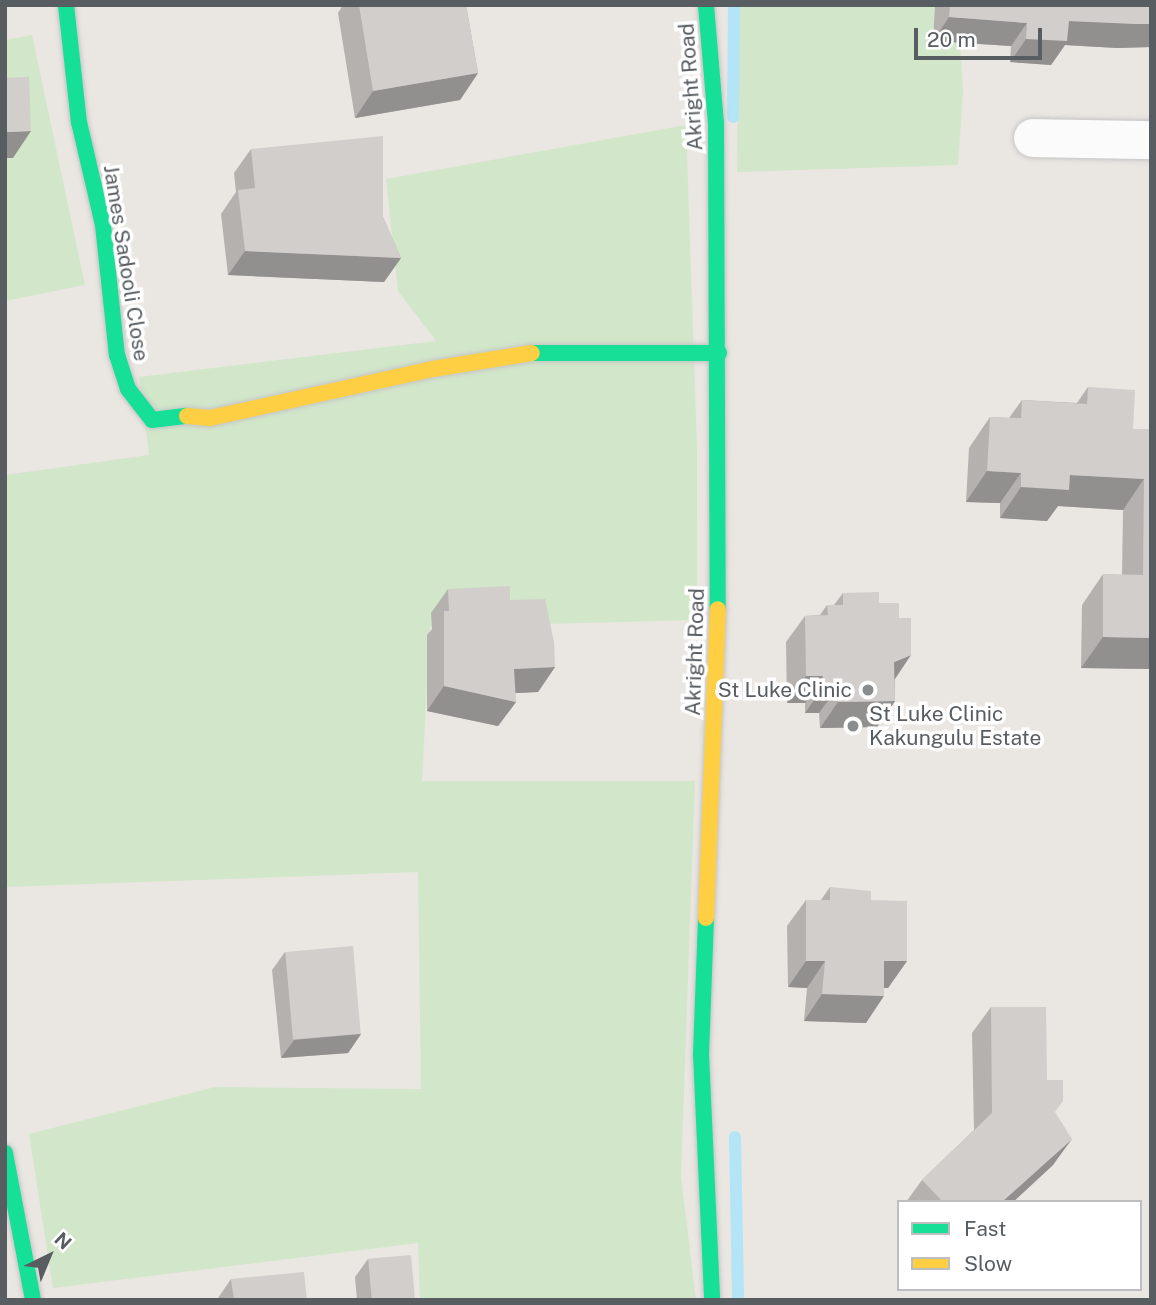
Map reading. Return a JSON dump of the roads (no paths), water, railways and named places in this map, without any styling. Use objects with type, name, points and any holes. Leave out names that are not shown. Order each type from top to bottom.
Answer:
[{"type":"street","name":"James Sadooli Close","points":[[66,5],[79,122],[103,225],[117,355],[128,389],[152,421],[180,416],[210,418],[433,369],[545,351],[719,353]]},
{"type":"street","name":"Akright Road","points":[[706,5],[716,123],[719,353],[719,570],[701,1054],[712,1300]]},
{"type":"street","points":[[1033,138],[1151,140]]},
{"type":"street","points":[[5,1153],[33,1300]]},
{"type":"waterway","points":[[733,117],[734,5]]},
{"type":"waterway","points":[[735,1137],[738,1300]]},
{"type":"place","name":"St Luke Clinic","points":[[868,690]]},
{"type":"place","name":"St Luke Clinic Kakungulu Estate","points":[[853,726]]}]
